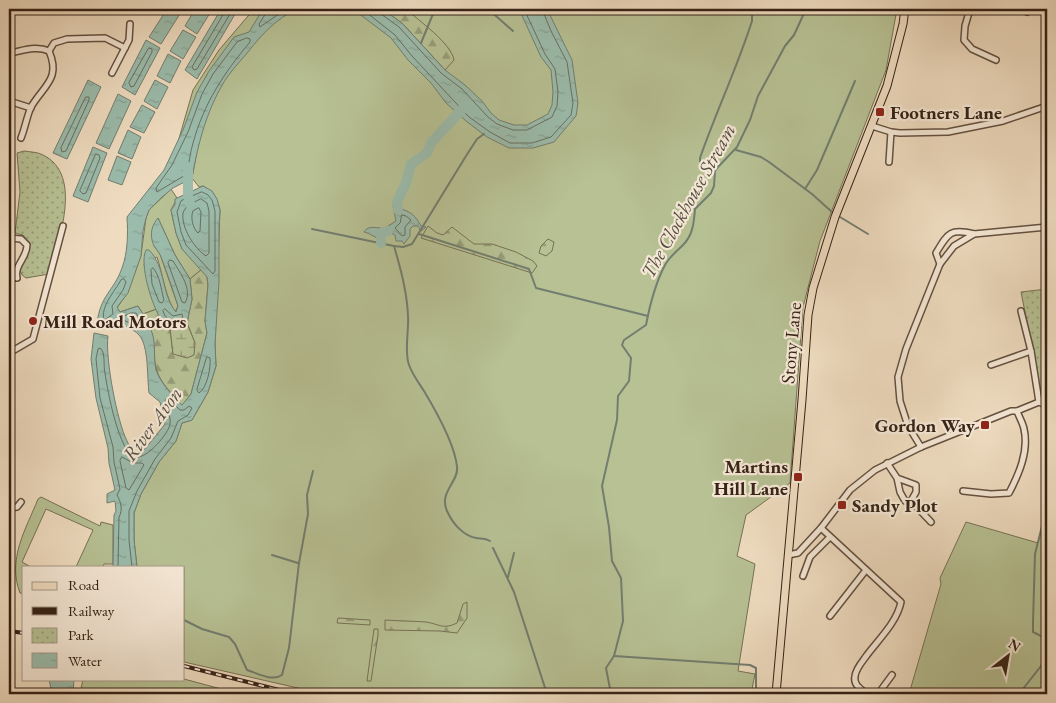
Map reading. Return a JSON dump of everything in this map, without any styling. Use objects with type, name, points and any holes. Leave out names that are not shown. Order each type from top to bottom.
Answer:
[{"type":"main road","name":"Stony Lane","points":[[776,694],[808,315],[813,288],[835,217],[888,86],[905,9]]},
{"type":"street","points":[[970,9],[965,26],[964,40],[972,49],[996,60]]},
{"type":"street","points":[[1021,9],[1027,12]]},
{"type":"street","points":[[112,73],[129,40],[130,24]]},
{"type":"street","points":[[11,30],[10,53],[34,48],[49,51]]},
{"type":"street","points":[[49,51],[54,43],[67,39],[104,38],[125,48]]},
{"type":"street","points":[[21,138],[31,108],[52,77],[55,64],[49,51]]},
{"type":"street","points":[[9,100],[31,108]]},
{"type":"street","points":[[872,126],[891,132],[948,132],[1004,121],[1047,106]]},
{"type":"street","points":[[889,162],[891,132]]},
{"type":"street","points":[[9,352],[33,339],[63,226]]},
{"type":"street","points":[[940,264],[936,253],[946,236],[958,230],[974,234],[1047,227]]},
{"type":"street","points":[[921,447],[908,426],[900,401],[898,377],[906,349],[940,264],[954,246],[974,234]]},
{"type":"street","points":[[9,238],[21,239],[27,245],[26,254],[16,270],[17,278]]},
{"type":"street","points":[[1021,311],[1031,351],[1040,402]]},
{"type":"street","points":[[991,365],[1031,351]]},
{"type":"street","points":[[788,555],[798,553],[821,528],[850,490],[874,470],[921,447],[1010,411],[1017,411],[1040,402]]},
{"type":"street","points":[[1040,402],[1047,406]]},
{"type":"street","points":[[963,491],[991,494],[1009,493],[1020,471],[1024,449],[1025,429],[1017,411]]},
{"type":"street","points":[[887,463],[897,478],[900,492],[905,501],[911,501],[931,522]]},
{"type":"street","points":[[897,478],[916,485],[916,492],[911,501]]},
{"type":"street","points":[[9,508],[17,507],[21,502]]},
{"type":"street","points":[[821,528],[901,602],[894,620],[859,666],[855,677],[856,686],[867,694]]},
{"type":"street","points":[[803,576],[810,557],[830,537]]},
{"type":"street","points":[[830,616],[866,570]]},
{"type":"street","points":[[878,694],[892,676]]},
{"type":"street","points":[[9,689],[14,694]]},
{"type":"green space","points":[[254,9],[897,9],[886,70],[820,241],[803,307],[790,483],[746,515],[737,556],[755,564],[738,671],[755,674],[751,694],[324,694],[185,662],[185,566],[137,566],[134,513],[141,494],[159,462],[176,441],[182,423],[192,420],[208,392],[216,366],[215,344],[220,210],[212,193],[203,186],[199,187],[192,178],[197,151],[178,142],[193,90],[219,50]]},
{"type":"green space","points":[[382,9],[406,9],[441,40],[452,53],[454,60],[445,70],[402,23]]},
{"type":"green space","points":[[24,151],[41,154],[55,165],[62,178],[65,193],[62,228],[49,274],[26,278],[20,270],[30,243],[23,235],[15,233],[20,192],[17,153]]},
{"type":"green space","points":[[171,189],[177,198],[171,210],[182,249],[202,269],[190,279],[175,255],[158,218],[154,246],[160,254],[178,306],[175,312],[166,292],[157,257],[144,264],[157,309],[143,314],[138,306],[120,312],[117,308],[128,292],[141,255],[146,218],[149,210]]},
{"type":"green space","points":[[428,226],[443,235],[452,227],[474,244],[492,244],[516,252],[533,261],[537,266],[532,273],[421,238]]},
{"type":"green space","points":[[548,239],[554,242],[552,251],[546,256],[539,253],[541,246]]},
{"type":"green space","points":[[202,269],[207,277],[208,285],[205,321],[207,333],[191,394],[182,406],[164,385],[159,376],[155,363],[154,343],[143,314],[157,309],[161,319],[170,328],[173,354],[195,343],[187,323],[192,299],[190,279]]},
{"type":"green space","points":[[1047,289],[1047,399],[1041,393],[1021,292]]},
{"type":"green space","points":[[187,323],[195,343],[194,355],[187,358],[173,354],[170,328]]},
{"type":"green space","points":[[41,497],[100,526],[101,522],[113,525],[113,564],[76,566],[93,530],[46,509],[22,562],[29,566],[22,566],[22,594],[20,593],[16,568],[17,556],[38,499]]},
{"type":"green space","points":[[1047,510],[1047,694],[909,694],[941,584],[940,578],[966,522],[1038,543]]},
{"type":"green space","points":[[467,602],[467,618],[457,633],[385,630],[385,620],[426,622],[444,626],[452,625],[457,623],[463,604]]},
{"type":"green space","points":[[338,618],[370,620],[370,625],[337,623]]},
{"type":"green space","points":[[374,629],[378,629],[378,635],[371,681],[367,681]]},
{"type":"green space","points":[[185,679],[240,694],[80,694],[83,680]]},
{"type":"water","points":[[167,9],[183,9],[161,44],[149,37]]},
{"type":"water","points":[[195,9],[203,9],[210,13],[197,34],[185,26]]},
{"type":"water","points":[[221,9],[238,9],[197,79],[185,70]]},
{"type":"water","points":[[263,9],[297,9],[282,17],[264,33],[221,87],[209,112],[197,151],[192,178],[173,188],[149,210],[143,231],[141,256],[128,293],[117,307],[120,312],[138,306],[152,333],[155,367],[158,375],[182,405],[191,394],[207,333],[205,321],[208,285],[207,277],[182,249],[171,210],[175,205],[175,199],[203,186],[212,191],[217,199],[220,210],[219,281],[215,344],[216,366],[208,392],[192,420],[182,423],[176,441],[159,462],[141,494],[134,513],[137,566],[113,566],[114,515],[116,511],[115,501],[107,503],[107,494],[115,490],[108,448],[96,398],[91,359],[94,333],[108,336],[108,359],[119,419],[128,443],[137,453],[145,449],[165,424],[160,402],[149,393],[146,354],[139,335],[134,330],[112,319],[111,328],[97,324],[101,306],[119,276],[124,262],[127,242],[127,217],[164,170],[183,130],[197,92],[209,71],[234,37],[249,32]]},
{"type":"water","points":[[353,9],[382,9],[402,23],[445,70],[465,85],[499,120],[514,125],[527,125],[548,114],[552,105],[553,92],[551,70],[541,57],[519,9],[547,9],[572,60],[578,103],[576,116],[554,142],[533,148],[509,148],[487,137],[466,121],[446,103],[391,38]]},
{"type":"water","points":[[183,30],[196,37],[183,59],[170,51]]},
{"type":"water","points":[[146,40],[160,48],[135,95],[122,87]]},
{"type":"water","points":[[168,54],[181,61],[170,83],[157,76]]},
{"type":"water","points":[[88,80],[101,87],[67,159],[53,153]]},
{"type":"water","points":[[155,80],[168,87],[157,109],[144,101]]},
{"type":"water","points":[[118,94],[131,101],[109,149],[96,143]]},
{"type":"water","points":[[142,105],[155,112],[144,133],[130,127]]},
{"type":"water","points":[[128,130],[141,137],[132,159],[118,153]]},
{"type":"water","points":[[93,147],[107,153],[88,202],[73,196]]},
{"type":"water","points":[[117,156],[131,162],[122,185],[108,180]]},
{"type":"water","points":[[397,197],[399,199],[399,208],[412,214],[421,226],[426,227],[421,231],[418,226],[413,226],[410,229],[410,236],[404,244],[402,241],[396,241],[395,235],[391,233],[386,233],[382,239],[364,232],[371,227],[385,228],[396,221],[393,206]]},
{"type":"water","points":[[158,218],[175,255],[190,279],[192,299],[187,323],[178,327],[170,328],[157,313],[145,275],[144,256],[146,250],[149,250],[158,264],[171,305],[176,312],[178,306],[174,294],[161,257],[152,240],[152,228]]},
{"type":"water","points":[[49,680],[74,680],[73,694],[52,694]]},
{"type":"waterway","points":[[421,43],[435,9]]},
{"type":"waterway","points":[[488,9],[513,31]]},
{"type":"waterway","points":[[715,171],[700,162],[700,158],[752,21],[752,15],[748,9]]},
{"type":"waterway","name":"The Clockhouse Stream","points":[[611,694],[606,668],[614,656],[623,621],[621,578],[612,561],[609,527],[602,486],[617,420],[618,396],[629,381],[631,358],[622,345],[624,340],[646,325],[653,294],[665,265],[689,237],[695,209],[711,193],[714,186],[715,171],[737,147],[750,120],[758,96],[785,46],[794,35],[806,9]]},
{"type":"waterway","points":[[805,189],[817,170],[855,81]]},
{"type":"waterway","name":"River Avon","points":[[398,210],[397,202],[406,183],[411,164],[427,153],[431,143],[466,105]]},
{"type":"waterway","points":[[312,229],[394,246],[403,247],[412,244],[477,139],[484,134]]},
{"type":"waterway","points":[[736,150],[761,157],[769,162],[812,194],[832,212]]},
{"type":"waterway","name":"River Avon","points":[[188,167],[188,196],[190,204]]},
{"type":"waterway","points":[[840,217],[868,234]]},
{"type":"waterway","name":"River Avon","points":[[381,243],[381,235],[383,232],[388,231]]},
{"type":"waterway","points":[[419,234],[529,269],[536,288],[648,316]]},
{"type":"waterway","points":[[394,246],[406,298],[408,322],[407,354],[409,365],[444,428],[456,458],[457,472],[445,499],[445,506],[459,529],[472,537],[490,541]]},
{"type":"waterway","points":[[185,620],[202,629],[229,637],[235,644],[247,670],[274,678],[282,675],[289,648],[299,563],[308,514],[307,495],[313,471]]},
{"type":"waterway","points":[[1047,506],[1035,554],[1033,623],[1033,632],[1047,639]]},
{"type":"waterway","points":[[493,548],[514,592],[547,694]]},
{"type":"waterway","points":[[508,577],[514,553]]},
{"type":"waterway","points":[[272,555],[298,563]]},
{"type":"waterway","points":[[1019,694],[1041,666],[1047,654]]},
{"type":"waterway","points":[[614,656],[750,665],[756,668],[756,694]]},
{"type":"railway","points":[[9,631],[22,633]]},
{"type":"railway","points":[[185,666],[295,694]]},
{"type":"place","name":"Footners Lane","points":[[880,112]]},
{"type":"place","name":"Mill Road Motors","points":[[33,321]]},
{"type":"place","name":"Gordon Way","points":[[985,425]]},
{"type":"place","name":"Martins Hill Lane","points":[[798,477]]},
{"type":"place","name":"Sandy Plot","points":[[842,505]]}]
